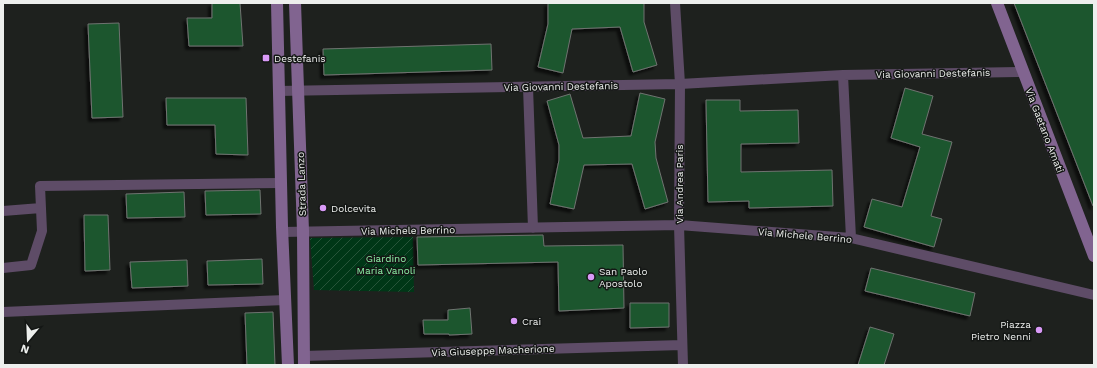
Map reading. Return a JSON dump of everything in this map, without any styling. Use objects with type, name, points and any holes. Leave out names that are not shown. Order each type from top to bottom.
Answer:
[{"type":"street","name":"Strada Lanzo","points":[[277,3],[282,232],[288,365]]},
{"type":"street","name":"Strada Lanzo","points":[[295,3],[303,231],[304,360]]},
{"type":"street","name":"Via Andrea Paris","points":[[675,3],[680,84],[679,225],[683,365]]},
{"type":"street","name":"Via Gaetano Amati","points":[[997,3],[1094,256]]},
{"type":"street","name":"Via Giovanni Destefanis","points":[[278,90],[680,84],[843,75],[1023,72]]},
{"type":"street","points":[[843,75],[851,238]]},
{"type":"street","points":[[528,87],[533,228]]},
{"type":"street","name":"Strada Lanzo","points":[[41,208],[40,186],[281,183]]},
{"type":"street","points":[[3,211],[41,208],[42,231],[30,265],[3,268]]},
{"type":"street","name":"Via Michele Berrino","points":[[282,232],[679,225],[851,238],[1094,295]]},
{"type":"street","points":[[3,312],[285,300]]},
{"type":"street","name":"Via Giuseppe Macherione","points":[[304,360],[682,345]]},
{"type":"green space","name":"Giardino Maria Vanoli","points":[[413,237],[414,292],[314,290],[310,238]]},
{"type":"building","points":[[212,3],[240,3],[243,46],[189,46],[187,18],[212,18]]},
{"type":"building","points":[[548,3],[644,3],[644,22],[657,65],[633,72],[620,27],[572,29],[563,73],[538,67],[548,24]]},
{"type":"building","points":[[1014,3],[1094,3],[1094,206],[1093,206]]},
{"type":"building","points":[[119,23],[123,117],[92,118],[88,24]]},
{"type":"building","points":[[491,44],[492,70],[324,75],[323,49]]},
{"type":"building","points":[[905,88],[933,96],[922,134],[952,142],[931,216],[942,219],[934,247],[864,227],[872,199],[902,207],[920,147],[891,138]]},
{"type":"building","points":[[640,93],[665,99],[655,142],[656,158],[668,202],[645,209],[632,164],[584,165],[574,209],[550,204],[559,160],[559,145],[547,101],[570,94],[583,138],[631,136]]},
{"type":"building","points":[[166,98],[246,98],[248,155],[216,154],[215,125],[167,125]]},
{"type":"building","points":[[706,100],[740,100],[740,111],[798,110],[799,143],[741,144],[741,172],[832,170],[833,206],[749,208],[749,201],[708,202]]},
{"type":"building","points":[[260,190],[261,214],[206,215],[205,191]]},
{"type":"building","points":[[184,192],[185,217],[127,218],[126,194]]},
{"type":"building","points":[[84,215],[108,215],[110,270],[85,271]]},
{"type":"building","points":[[543,235],[544,246],[623,245],[624,308],[559,311],[558,262],[418,265],[417,237]]},
{"type":"building","points":[[262,259],[263,284],[208,285],[207,261]]},
{"type":"building","points":[[187,260],[188,286],[132,288],[130,262]]},
{"type":"building","points":[[871,268],[975,293],[970,316],[865,291]]},
{"type":"building","points":[[630,303],[669,303],[669,327],[630,328]]},
{"type":"building","points":[[470,308],[472,334],[424,334],[423,320],[448,320],[448,310]]},
{"type":"building","points":[[273,312],[275,365],[247,365],[245,313]]},
{"type":"building","points":[[870,327],[894,334],[884,365],[858,365]]},
{"type":"place","name":"Destefanis","points":[[266,58]]},
{"type":"place","name":"Dolcevita","points":[[323,208]]},
{"type":"place","name":"San Paolo Apostolo","points":[[591,277]]},
{"type":"place","name":"Crai","points":[[514,321]]},
{"type":"place","name":"Piazza Pietro Nenni","points":[[1039,330]]}]
